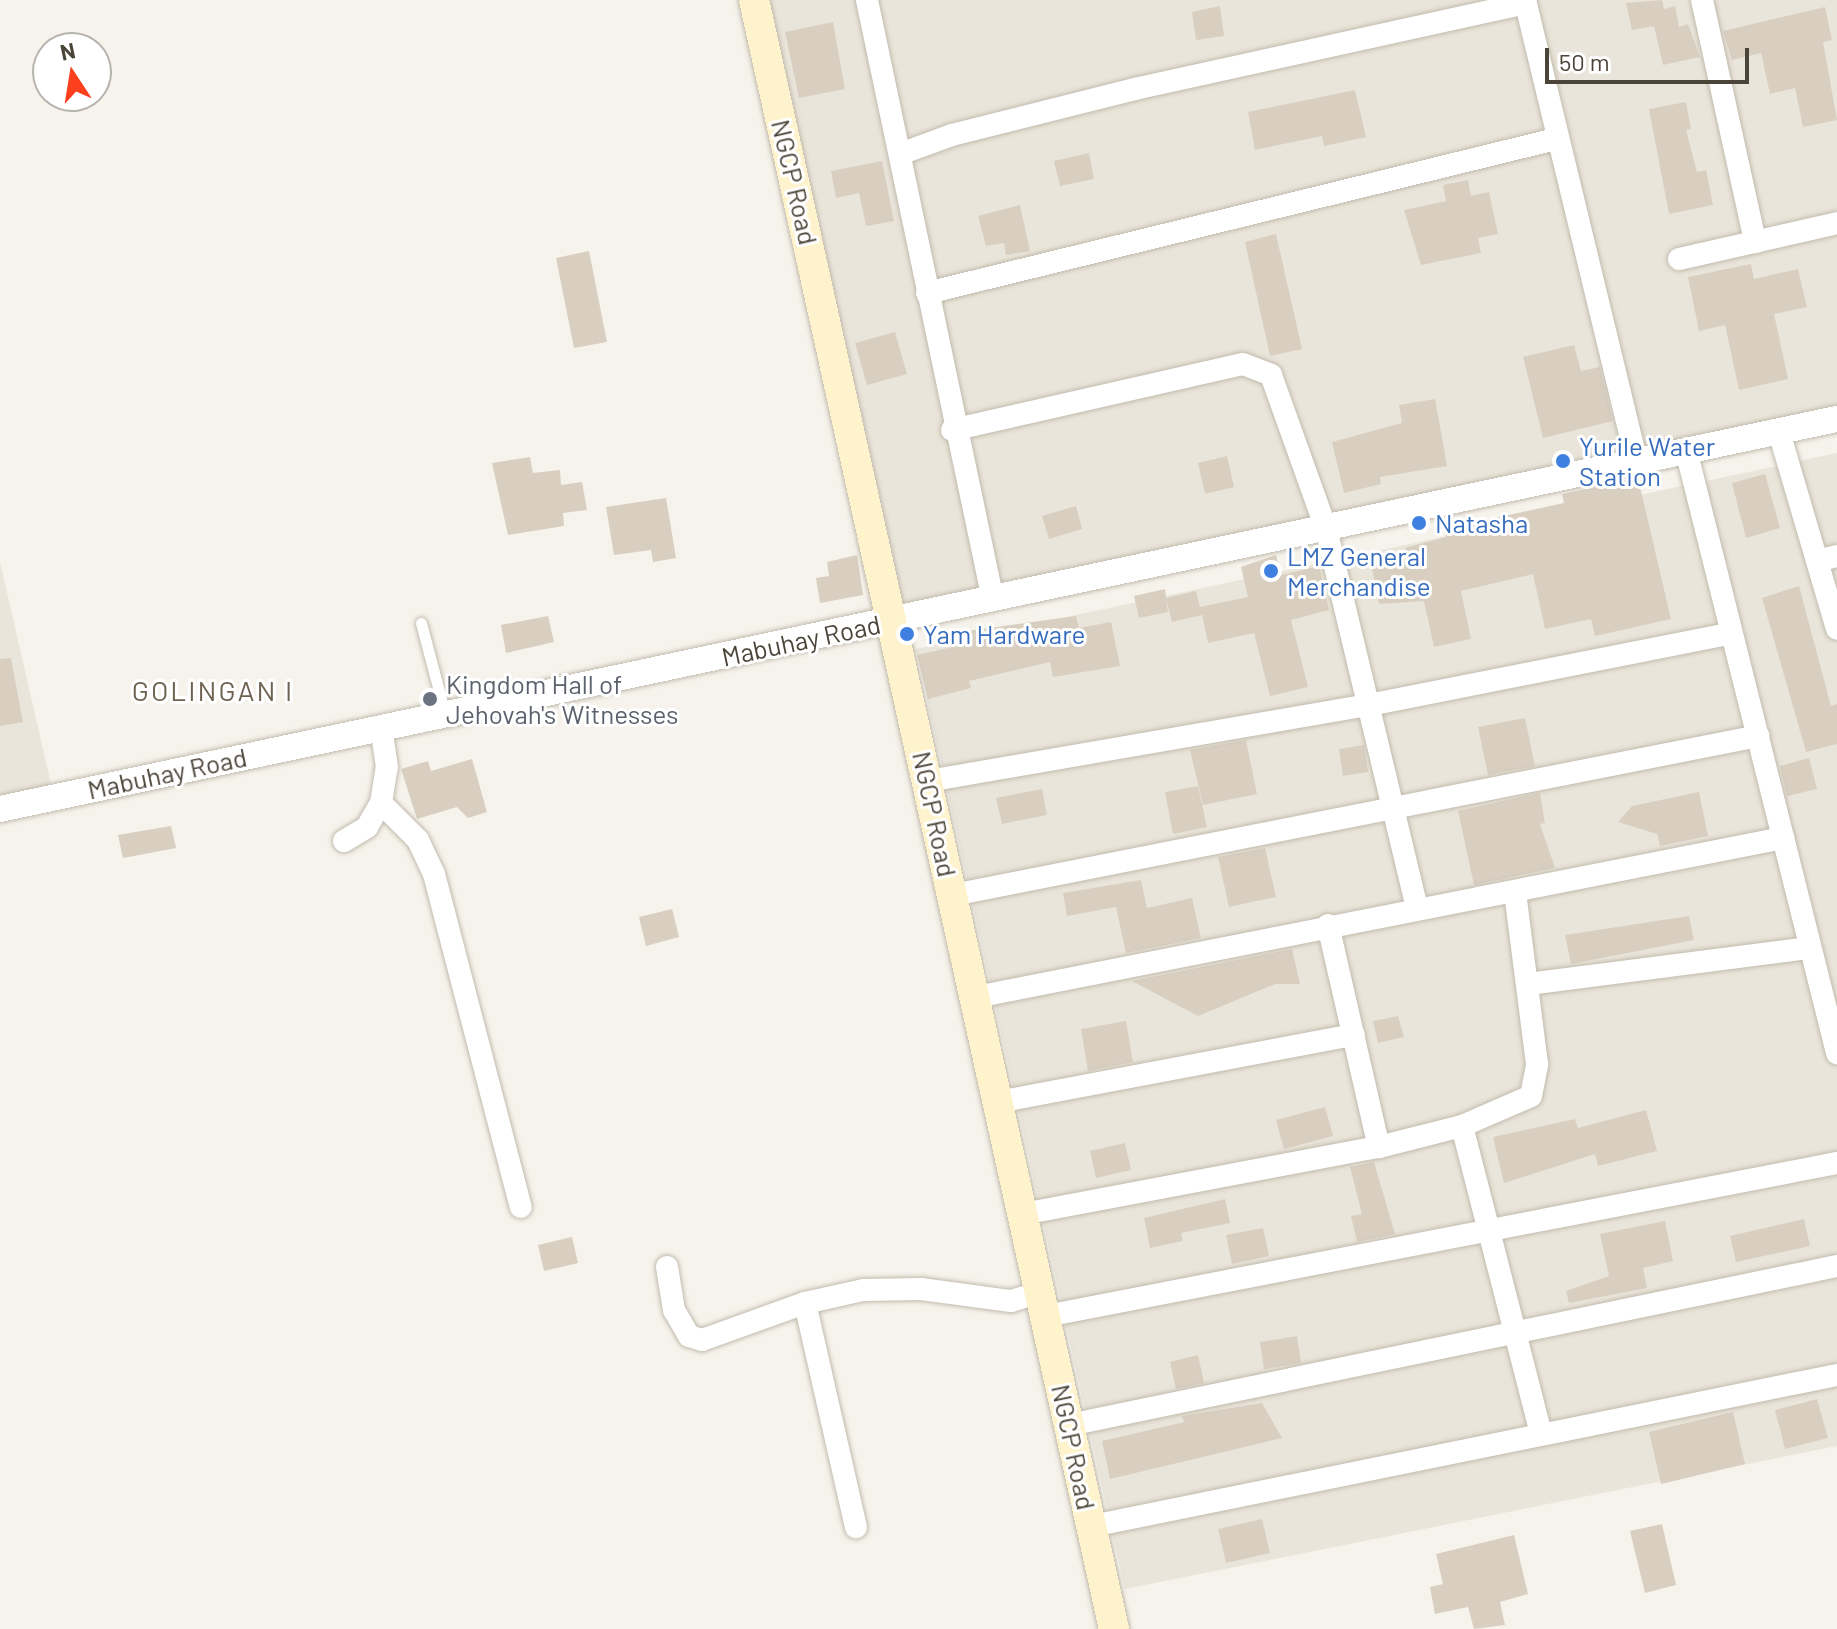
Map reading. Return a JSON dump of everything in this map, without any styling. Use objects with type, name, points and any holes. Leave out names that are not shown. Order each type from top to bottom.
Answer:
[{"type":"main road","name":"NGCP Road","points":[[754,0],[1114,1629]]},
{"type":"street","points":[[1702,0],[1755,242]]},
{"type":"street","points":[[874,1],[952,430],[993,600]]},
{"type":"street","points":[[900,154],[952,135],[1135,89],[1526,2],[1556,139],[1637,462]]},
{"type":"street","points":[[927,293],[1556,139]]},
{"type":"street","points":[[1679,259],[1837,223]]},
{"type":"street","points":[[952,430],[1257,365],[1271,375],[1286,407],[1326,529],[1397,808],[1417,907]]},
{"type":"street","name":"Mabuhay Road","points":[[0,809],[1837,419]]},
{"type":"street","points":[[1779,432],[1827,558],[1837,629]]},
{"type":"street","points":[[1686,450],[1837,1053]]},
{"type":"street","points":[[928,781],[1369,705],[1731,633]]},
{"type":"street","points":[[344,841],[367,827],[381,803],[387,767],[381,727]]},
{"type":"street","points":[[953,895],[1758,736]]},
{"type":"street","points":[[381,803],[418,840],[434,874],[521,1207]]},
{"type":"street","points":[[976,997],[1417,907],[1515,893],[1783,838]]},
{"type":"street","points":[[1023,1214],[1379,1147],[1462,1126],[1531,1096],[1538,1084],[1515,893]]},
{"type":"street","points":[[1328,925],[1379,1147]]},
{"type":"street","points":[[1528,984],[1810,948]]},
{"type":"street","points":[[998,1102],[1354,1035]]},
{"type":"street","points":[[1462,1126],[1541,1434]]},
{"type":"street","points":[[667,1267],[674,1310],[689,1336],[702,1340],[805,1303],[863,1290],[921,1289],[1043,1304],[1488,1228],[1837,1163]]},
{"type":"street","points":[[1069,1425],[1837,1266]]},
{"type":"street","points":[[805,1303],[856,1527]]},
{"type":"street","points":[[1092,1526],[1837,1375]]},
{"type":"lane","points":[[421,623],[445,714]]},
{"type":"shaded area","points":[[759,0],[1837,0],[1837,414],[896,616]]},
{"type":"shaded area","points":[[1837,453],[1837,1446],[1125,1589],[916,649]]},
{"type":"shaded area","points":[[0,562],[54,797],[0,809]]},
{"type":"building","points":[[1662,0],[1664,9],[1675,6],[1679,27],[1688,24],[1700,57],[1663,65],[1654,26],[1632,30],[1626,3]]},
{"type":"building","points":[[1220,6],[1224,36],[1196,40],[1192,12]]},
{"type":"building","points":[[1825,7],[1832,40],[1823,42],[1837,120],[1803,127],[1795,88],[1770,94],[1761,53],[1732,60],[1723,31]]},
{"type":"building","points":[[833,22],[845,89],[799,98],[785,32]]},
{"type":"building","points":[[1355,90],[1366,137],[1324,146],[1322,136],[1255,150],[1248,112]]},
{"type":"building","points":[[1686,102],[1691,129],[1686,130],[1697,172],[1706,170],[1713,205],[1669,214],[1649,109]]},
{"type":"building","points":[[1089,153],[1094,179],[1060,186],[1054,161]]},
{"type":"building","points":[[882,161],[894,221],[866,226],[859,193],[836,198],[831,171]]},
{"type":"building","points":[[1468,180],[1471,196],[1489,192],[1498,234],[1478,238],[1481,253],[1421,265],[1404,210],[1446,201],[1443,185]]},
{"type":"building","points":[[1020,205],[1030,251],[1006,255],[1004,243],[986,246],[978,216]]},
{"type":"building","points":[[1276,234],[1302,349],[1270,356],[1245,242]]},
{"type":"building","points":[[589,251],[607,342],[574,348],[556,258]]},
{"type":"building","points":[[1751,264],[1754,279],[1798,269],[1807,307],[1774,314],[1788,379],[1739,390],[1725,325],[1699,331],[1688,277]]},
{"type":"building","points":[[895,332],[907,374],[867,385],[855,343]]},
{"type":"building","points":[[1574,345],[1581,371],[1600,367],[1613,421],[1543,438],[1523,357]]},
{"type":"building","points":[[1435,399],[1447,466],[1380,477],[1381,484],[1344,493],[1332,442],[1402,423],[1399,405]]},
{"type":"building","points":[[1227,456],[1234,487],[1205,494],[1198,463]]},
{"type":"building","points":[[530,457],[533,473],[560,470],[561,485],[582,482],[587,510],[563,513],[564,526],[508,535],[492,463]]},
{"type":"building","points":[[1765,474],[1780,528],[1746,538],[1732,483]]},
{"type":"building","points":[[1638,478],[1671,619],[1595,636],[1591,619],[1545,629],[1533,574],[1461,591],[1471,639],[1434,647],[1424,601],[1379,604],[1372,568],[1409,561],[1405,548],[1446,537],[1444,529],[1564,503],[1562,494]]},
{"type":"building","points":[[666,498],[676,558],[653,562],[651,550],[614,555],[606,507]]},
{"type":"building","points":[[1076,506],[1082,529],[1049,539],[1042,516]]},
{"type":"building","points":[[857,555],[863,595],[820,603],[816,578],[829,576],[827,562]]},
{"type":"building","points":[[1276,555],[1281,575],[1319,566],[1329,610],[1291,620],[1308,687],[1270,696],[1254,633],[1208,643],[1202,615],[1172,622],[1166,598],[1196,591],[1200,607],[1248,597],[1241,567]]},
{"type":"building","points":[[1799,586],[1831,706],[1837,704],[1837,744],[1806,752],[1762,598]]},
{"type":"building","points":[[1165,589],[1168,612],[1139,618],[1134,596]]},
{"type":"building","points":[[548,616],[554,642],[506,653],[501,625]]},
{"type":"building","points":[[1076,616],[1079,628],[1111,622],[1120,666],[1053,677],[1050,662],[969,681],[971,688],[928,699],[917,655],[970,643],[967,631]]},
{"type":"building","points":[[11,658],[23,722],[0,726],[0,659]]},
{"type":"building","points":[[1525,718],[1535,766],[1488,775],[1478,727]]},
{"type":"building","points":[[1246,740],[1257,794],[1203,805],[1190,750]]},
{"type":"building","points":[[1364,745],[1368,772],[1343,776],[1339,749]]},
{"type":"building","points":[[1809,758],[1817,789],[1787,796],[1780,766]]},
{"type":"building","points":[[472,759],[487,812],[468,818],[457,807],[417,819],[401,769],[428,761],[431,771]]},
{"type":"building","points":[[1198,786],[1207,827],[1173,834],[1165,792]]},
{"type":"building","points":[[1042,789],[1047,815],[1002,824],[996,798]]},
{"type":"building","points":[[1699,792],[1708,836],[1660,846],[1657,834],[1618,822],[1632,806]]},
{"type":"building","points":[[1540,793],[1545,823],[1540,824],[1555,868],[1474,885],[1458,811]]},
{"type":"building","points":[[171,826],[176,848],[123,858],[118,835]]},
{"type":"building","points":[[1265,848],[1276,897],[1229,907],[1218,857]]},
{"type":"building","points":[[1141,880],[1147,908],[1192,898],[1201,938],[1126,953],[1116,907],[1067,916],[1063,893]]},
{"type":"building","points":[[672,909],[679,937],[646,946],[639,917]]},
{"type":"building","points":[[1689,916],[1694,940],[1571,964],[1565,935]]},
{"type":"building","points":[[1292,949],[1300,984],[1275,984],[1198,1016],[1132,981]]},
{"type":"building","points":[[1398,1016],[1404,1037],[1378,1043],[1373,1021]]},
{"type":"building","points":[[1126,1021],[1133,1062],[1088,1071],[1081,1029]]},
{"type":"building","points":[[1325,1107],[1333,1136],[1284,1149],[1276,1120]]},
{"type":"building","points":[[1646,1110],[1657,1151],[1598,1166],[1595,1154],[1504,1183],[1493,1137],[1575,1119],[1578,1128]]},
{"type":"building","points":[[1125,1143],[1131,1170],[1096,1178],[1090,1151]]},
{"type":"building","points":[[1374,1162],[1395,1234],[1357,1242],[1351,1216],[1362,1214],[1350,1167]]},
{"type":"building","points":[[1225,1199],[1230,1223],[1181,1233],[1183,1241],[1150,1248],[1144,1218]]},
{"type":"building","points":[[1804,1219],[1810,1246],[1736,1262],[1730,1236]]},
{"type":"building","points":[[1665,1221],[1673,1261],[1643,1268],[1647,1288],[1569,1303],[1566,1291],[1609,1276],[1600,1234]]},
{"type":"building","points":[[1263,1228],[1269,1256],[1232,1264],[1226,1235]]},
{"type":"building","points":[[572,1237],[578,1263],[544,1271],[538,1245]]},
{"type":"building","points":[[1297,1336],[1301,1363],[1264,1369],[1260,1342]]},
{"type":"building","points":[[1198,1355],[1204,1383],[1176,1389],[1170,1362]]},
{"type":"building","points":[[1817,1399],[1828,1438],[1785,1449],[1775,1410]]},
{"type":"building","points":[[1262,1403],[1282,1438],[1110,1479],[1102,1441],[1184,1422],[1182,1416]]},
{"type":"building","points":[[1733,1412],[1745,1464],[1661,1484],[1649,1432]]},
{"type":"building","points":[[1262,1519],[1270,1553],[1226,1563],[1218,1529]]},
{"type":"building","points":[[1662,1524],[1676,1585],[1645,1593],[1630,1531]]},
{"type":"building","points":[[1514,1535],[1528,1594],[1500,1602],[1505,1625],[1474,1629],[1468,1607],[1435,1614],[1430,1587],[1443,1584],[1436,1554]]},
{"type":"place","name":"Yurile Water Station","points":[[1563,461]]},
{"type":"place","name":"Natasha","points":[[1419,523]]},
{"type":"place","name":"LMZ General Merchandise","points":[[1271,571]]},
{"type":"place","name":"Yam Hardware","points":[[907,634]]},
{"type":"place","name":"Kingdom Hall of Jehovah's Witnesses","points":[[430,699]]},
{"type":"district","name":"GOLINGAN I","points":[[213,690]]}]
